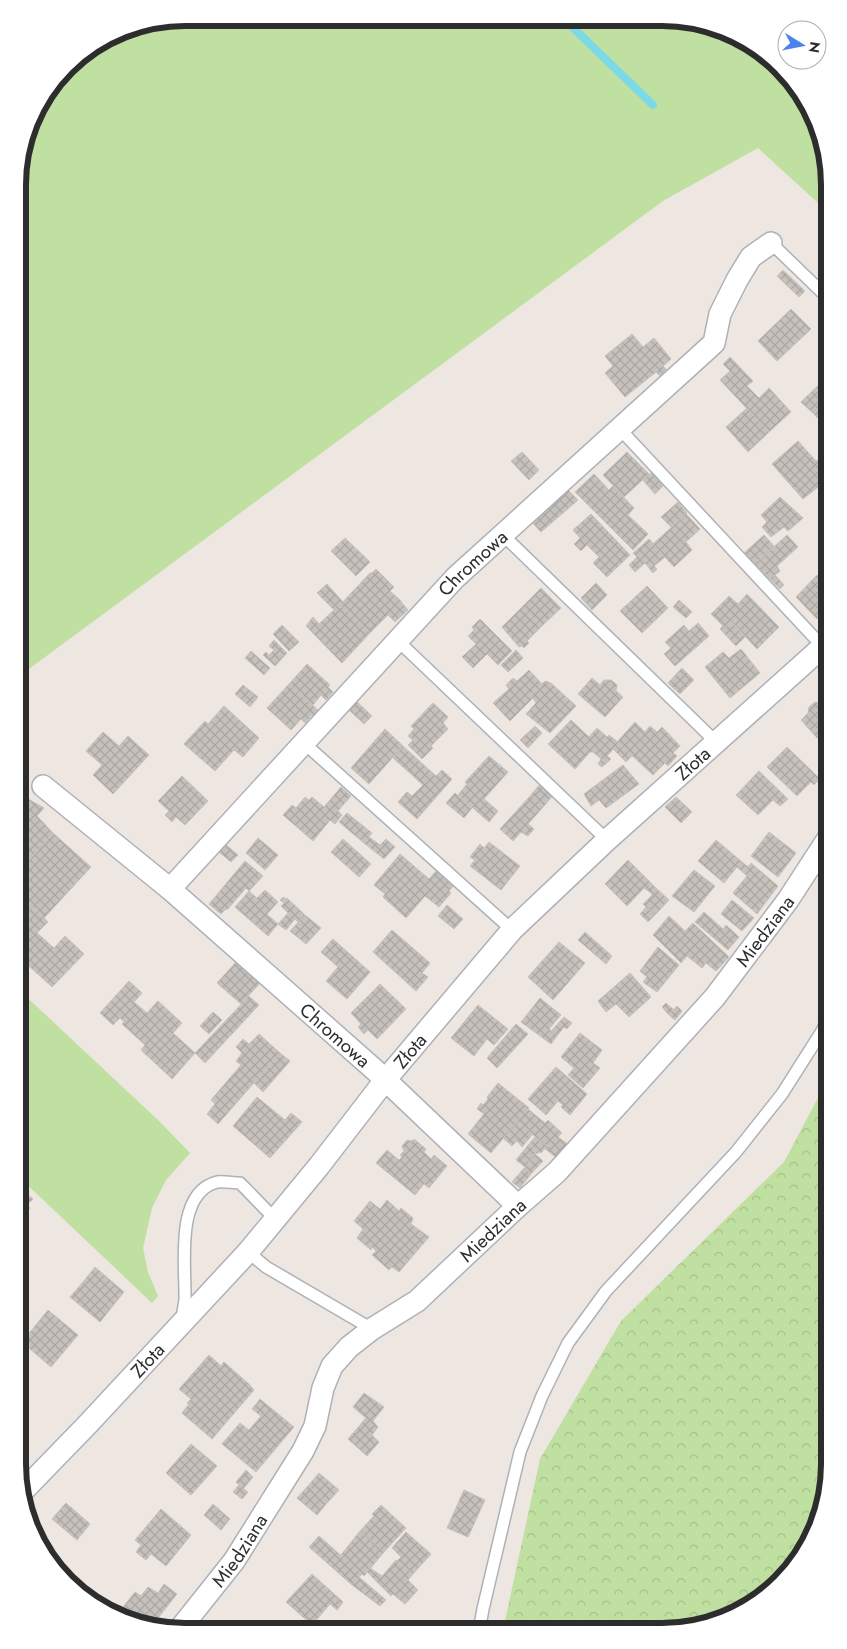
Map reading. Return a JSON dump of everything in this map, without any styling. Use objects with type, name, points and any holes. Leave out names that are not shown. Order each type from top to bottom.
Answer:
[{"type":"street","name":"Chromowa","points":[[170,889],[455,578],[714,342],[720,314],[737,280],[751,257],[771,243]]},
{"type":"street","name":"Złota","points":[[28,1486],[248,1252],[386,1079],[512,930],[607,840],[821,649]]},
{"type":"street","name":"Chromowa","points":[[43,786],[170,889],[386,1079],[518,1206]]},
{"type":"street","name":"Miedziana","points":[[185,1623],[234,1561],[303,1451],[315,1426],[323,1388],[332,1366],[349,1346],[417,1301],[557,1172],[715,997],[788,900],[820,850]]},
{"type":"lane","points":[[771,243],[821,290]]},
{"type":"lane","points":[[619,428],[821,638]]},
{"type":"lane","points":[[502,534],[716,742]]},
{"type":"lane","points":[[397,640],[607,840]]},
{"type":"lane","points":[[304,743],[512,930]]},
{"type":"lane","points":[[480,1623],[520,1452],[542,1396],[568,1343],[606,1291],[736,1152],[782,1094],[820,1034]]},
{"type":"lane","points":[[182,1324],[185,1300],[184,1240],[187,1216],[199,1193],[208,1186],[218,1182],[240,1183],[275,1219]]},
{"type":"lane","points":[[248,1252],[266,1267],[372,1329]]},
{"type":"green space","points":[[185,26],[662,26],[693,29],[732,43],[750,53],[781,80],[794,97],[812,134],[818,154],[821,206],[758,148],[663,201],[26,671],[26,185],[29,154],[38,124],[59,88],[88,59],[124,38],[154,29]]},
{"type":"green space","points":[[26,996],[159,1121],[190,1153],[166,1180],[152,1208],[143,1248],[148,1272],[158,1296],[152,1303],[26,1184]]},
{"type":"green space","points":[[820,1093],[820,1474],[818,1495],[812,1515],[794,1552],[767,1583],[750,1596],[713,1614],[693,1620],[662,1623],[503,1623],[540,1459],[621,1321],[784,1162]]},
{"type":"building","points":[[783,270],[805,291],[799,297],[777,276]]},
{"type":"building","points":[[791,309],[811,329],[777,361],[758,341]]},
{"type":"building","points":[[632,334],[643,347],[654,338],[671,359],[663,366],[667,370],[660,376],[656,372],[625,397],[605,373],[613,366],[605,356]]},
{"type":"building","points":[[730,357],[753,381],[747,386],[759,398],[769,388],[791,412],[769,432],[720,380],[730,371],[723,364]]},
{"type":"building","points":[[821,383],[821,407],[814,414],[801,402]]},
{"type":"building","points":[[821,407],[821,422],[814,414]]},
{"type":"building","points":[[747,408],[769,432],[748,452],[726,427]]},
{"type":"building","points":[[798,441],[816,461],[818,460],[821,463],[821,485],[803,499],[772,464]]},
{"type":"building","points":[[522,452],[539,470],[529,480],[511,461]]},
{"type":"building","points":[[627,452],[649,474],[624,497],[603,475]]},
{"type":"building","points":[[652,472],[664,485],[655,494],[643,480]]},
{"type":"building","points":[[594,474],[609,490],[613,486],[634,508],[628,515],[648,534],[633,550],[575,492]]},
{"type":"building","points":[[567,489],[578,500],[541,532],[531,521]]},
{"type":"building","points":[[780,497],[803,518],[788,531],[784,527],[771,537],[762,527],[767,522],[761,515]]},
{"type":"building","points":[[678,502],[687,513],[671,527],[661,517]]},
{"type":"building","points":[[591,514],[630,555],[607,577],[593,563],[599,557],[587,545],[581,551],[574,544],[580,538],[573,530]]},
{"type":"building","points":[[686,514],[700,529],[686,542],[692,550],[674,567],[653,544]]},
{"type":"building","points":[[764,535],[774,546],[755,564],[744,553]]},
{"type":"building","points":[[787,535],[798,547],[777,566],[780,571],[770,579],[755,564]]},
{"type":"building","points":[[345,538],[370,562],[356,576],[331,551]]},
{"type":"building","points":[[649,539],[665,557],[654,566],[657,569],[653,573],[645,563],[635,572],[629,565],[637,557],[633,553]]},
{"type":"building","points":[[376,569],[394,587],[390,591],[408,610],[395,622],[388,615],[370,633],[340,605]]},
{"type":"building","points":[[775,575],[784,585],[780,589],[770,579]]},
{"type":"building","points":[[817,575],[821,579],[821,615],[817,619],[796,597]]},
{"type":"building","points":[[596,583],[607,595],[592,610],[581,598]]},
{"type":"building","points":[[327,584],[343,602],[340,605],[370,633],[342,663],[306,626],[313,617],[319,624],[334,610],[317,593]]},
{"type":"building","points":[[647,586],[668,608],[642,633],[620,611]]},
{"type":"building","points":[[541,588],[561,608],[541,627],[522,607]]},
{"type":"building","points":[[747,594],[779,627],[757,649],[731,621],[725,628],[711,614],[729,596],[738,604]]},
{"type":"building","points":[[679,600],[692,612],[686,618],[673,607]]},
{"type":"building","points":[[522,607],[541,627],[527,641],[529,643],[524,648],[522,646],[519,647],[502,627]]},
{"type":"building","points":[[480,619],[512,651],[498,665],[487,654],[473,668],[462,657],[476,644],[468,636],[474,630],[472,627]]},
{"type":"building","points":[[731,621],[745,637],[736,646],[720,629],[723,626],[725,628]]},
{"type":"building","points":[[698,623],[709,636],[675,666],[664,654],[671,648],[665,642],[684,625],[689,631]]},
{"type":"building","points":[[282,625],[299,642],[289,651],[273,634]]},
{"type":"building","points":[[274,640],[287,653],[275,666],[263,655],[266,652],[269,655],[274,650],[269,646]]},
{"type":"building","points":[[741,649],[760,673],[730,698],[705,667],[723,652],[729,658]]},
{"type":"building","points":[[516,650],[523,658],[508,672],[501,665]]},
{"type":"building","points":[[251,651],[270,668],[264,675],[245,658]]},
{"type":"building","points":[[307,664],[330,685],[328,687],[333,692],[326,700],[321,695],[313,705],[289,684]]},
{"type":"building","points":[[682,668],[694,680],[680,694],[668,683]]},
{"type":"building","points":[[529,670],[542,684],[531,695],[532,699],[510,721],[493,703],[509,689],[506,685],[513,678],[517,681]]},
{"type":"building","points":[[592,678],[600,685],[604,680],[611,680],[617,685],[616,691],[623,697],[605,717],[578,694]]},
{"type":"building","points":[[545,681],[551,683],[576,706],[550,733],[526,714],[536,703],[531,695]]},
{"type":"building","points":[[289,684],[319,711],[314,717],[312,715],[305,723],[301,719],[291,730],[267,708]]},
{"type":"building","points":[[243,685],[258,697],[250,707],[235,694]]},
{"type":"building","points":[[355,700],[372,716],[364,724],[347,708]]},
{"type":"building","points":[[815,702],[820,703],[821,739],[819,740],[801,720],[808,713],[809,707]]},
{"type":"building","points":[[433,703],[448,717],[443,723],[448,729],[431,746],[433,748],[422,759],[408,745],[413,740],[408,736],[414,729],[411,726]]},
{"type":"building","points":[[224,706],[259,738],[243,757],[234,750],[215,771],[184,744],[205,721],[208,724]]},
{"type":"building","points":[[571,720],[589,737],[597,728],[607,737],[609,735],[619,743],[607,756],[611,759],[602,767],[598,764],[601,759],[593,752],[590,752],[575,769],[548,744]]},
{"type":"building","points":[[635,722],[645,732],[650,726],[657,732],[662,727],[680,746],[673,753],[677,756],[668,766],[665,763],[653,775],[617,742]]},
{"type":"building","points":[[535,726],[542,733],[528,748],[520,740]]},
{"type":"building","points":[[385,729],[403,746],[369,784],[351,768]]},
{"type":"building","points":[[103,732],[119,746],[128,736],[149,755],[113,794],[93,775],[102,765],[86,751]]},
{"type":"building","points":[[619,743],[632,756],[626,762],[613,749]]},
{"type":"building","points":[[403,746],[436,776],[442,770],[452,779],[417,819],[398,802],[407,792],[412,796],[423,785],[393,758]]},
{"type":"building","points":[[787,747],[820,779],[814,785],[811,782],[797,796],[767,767]]},
{"type":"building","points":[[489,756],[508,772],[484,799],[498,811],[489,822],[458,795],[467,784],[465,782]]},
{"type":"building","points":[[623,765],[639,784],[606,808],[599,800],[591,806],[584,794]]},
{"type":"building","points":[[759,771],[788,799],[780,806],[773,800],[758,815],[736,795]]},
{"type":"building","points":[[182,776],[208,801],[185,825],[176,817],[172,822],[165,815],[169,811],[158,801]]},
{"type":"building","points":[[541,783],[554,794],[544,806],[531,795]]},
{"type":"building","points":[[341,787],[351,796],[338,811],[342,815],[335,824],[330,820],[313,841],[283,815],[292,805],[296,808],[305,797],[309,800],[312,797],[324,807]]},
{"type":"building","points":[[455,793],[472,808],[464,818],[446,803]]},
{"type":"building","points":[[531,795],[544,806],[528,824],[534,829],[528,836],[521,832],[513,841],[500,829]]},
{"type":"building","points":[[676,797],[692,812],[681,823],[665,807]]},
{"type":"building","points":[[26,798],[44,808],[37,816],[53,833],[26,864]]},
{"type":"building","points":[[347,813],[372,833],[364,843],[339,822]]},
{"type":"building","points":[[769,832],[796,853],[778,877],[751,856]]},
{"type":"building","points":[[53,833],[91,867],[44,918],[26,901],[26,864]]},
{"type":"building","points":[[369,837],[380,845],[386,839],[395,847],[384,859],[364,843]]},
{"type":"building","points":[[258,838],[278,855],[265,870],[246,853]]},
{"type":"building","points":[[343,839],[371,864],[359,877],[331,852]]},
{"type":"building","points":[[716,840],[748,867],[751,863],[778,886],[757,914],[733,893],[747,876],[737,867],[724,883],[698,861]]},
{"type":"building","points":[[489,842],[520,866],[501,890],[470,866],[475,860],[470,857],[480,844],[484,848]]},
{"type":"building","points":[[225,844],[238,855],[231,862],[219,852]]},
{"type":"building","points":[[400,854],[429,879],[437,870],[455,884],[449,891],[451,893],[439,907],[425,896],[406,918],[383,897],[385,894],[374,885]]},
{"type":"building","points":[[628,860],[656,888],[651,893],[644,888],[627,906],[605,884]]},
{"type":"building","points":[[245,861],[263,876],[249,891],[246,888],[227,910],[221,914],[209,904]]},
{"type":"building","points":[[694,870],[715,886],[694,912],[672,896]]},
{"type":"building","points":[[656,888],[669,900],[655,915],[643,904]]},
{"type":"building","points":[[265,890],[278,902],[267,914],[278,924],[268,936],[235,907],[249,891],[257,898]]},
{"type":"building","points":[[283,897],[287,898],[305,915],[298,922],[295,919],[286,930],[278,924],[288,913],[281,906],[284,903],[280,900]]},
{"type":"building","points":[[732,900],[754,918],[742,931],[721,914]]},
{"type":"building","points":[[26,901],[33,907],[26,914]]},
{"type":"building","points":[[447,905],[463,919],[454,929],[438,916]]},
{"type":"building","points":[[33,907],[48,922],[37,933],[54,948],[65,936],[84,954],[52,987],[26,963],[26,914]]},
{"type":"building","points":[[646,907],[655,915],[648,922],[640,914]]},
{"type":"building","points":[[704,912],[723,929],[726,925],[739,937],[728,950],[695,922]]},
{"type":"building","points":[[305,915],[321,928],[306,944],[290,931]]},
{"type":"building","points":[[669,916],[685,931],[693,923],[729,957],[716,971],[706,963],[702,968],[687,956],[681,963],[653,935]]},
{"type":"building","points":[[392,930],[430,963],[422,973],[428,977],[416,991],[373,952]]},
{"type":"building","points":[[585,932],[612,956],[606,964],[578,940]]},
{"type":"building","points":[[333,939],[370,972],[347,999],[326,981],[338,967],[321,952]]},
{"type":"building","points":[[559,942],[585,963],[553,1000],[528,977]]},
{"type":"building","points":[[658,947],[679,965],[657,992],[643,982],[647,977],[640,971]]},
{"type":"building","points":[[237,961],[260,983],[241,1004],[217,983]]},
{"type":"building","points":[[630,973],[651,997],[629,1017],[616,1004],[606,1012],[598,1001]]},
{"type":"building","points":[[129,981],[142,993],[134,1002],[147,1013],[158,1001],[182,1023],[173,1033],[195,1053],[172,1079],[141,1050],[145,1045],[122,1024],[124,1022],[120,1018],[113,1025],[100,1013]]},
{"type":"building","points":[[380,984],[406,1009],[377,1039],[368,1030],[364,1034],[358,1027],[361,1024],[351,1013]]},
{"type":"building","points":[[249,996],[259,1005],[205,1063],[195,1053]]},
{"type":"building","points":[[540,998],[561,1015],[549,1029],[557,1036],[551,1044],[521,1022]]},
{"type":"building","points":[[666,1003],[674,1010],[669,1015],[662,1007]]},
{"type":"building","points":[[478,1005],[508,1029],[494,1045],[487,1039],[474,1056],[451,1038]]},
{"type":"building","points":[[677,1006],[682,1011],[675,1020],[669,1015]]},
{"type":"building","points":[[213,1012],[222,1020],[209,1034],[200,1026]]},
{"type":"building","points":[[564,1017],[572,1023],[567,1029],[564,1027],[557,1036],[551,1031]]},
{"type":"building","points":[[516,1024],[528,1034],[497,1068],[487,1058]]},
{"type":"building","points":[[580,1033],[602,1050],[593,1063],[600,1068],[583,1088],[568,1075],[574,1068],[561,1057]]},
{"type":"building","points":[[259,1034],[280,1053],[218,1124],[207,1114],[215,1104],[211,1100],[241,1065],[236,1061],[242,1053],[236,1047],[243,1039],[249,1044]]},
{"type":"building","points":[[280,1053],[290,1061],[263,1092],[254,1083]]},
{"type":"building","points":[[556,1067],[587,1094],[570,1115],[561,1107],[563,1105],[558,1101],[546,1115],[528,1099]]},
{"type":"building","points":[[498,1083],[529,1108],[491,1153],[468,1134],[484,1114],[477,1109],[481,1103],[483,1105],[488,1099],[487,1097]]},
{"type":"building","points":[[257,1097],[285,1120],[291,1113],[302,1122],[270,1158],[233,1126]]},
{"type":"building","points":[[528,1109],[545,1123],[548,1120],[562,1133],[558,1137],[569,1145],[557,1158],[545,1149],[547,1146],[517,1122]]},
{"type":"building","points":[[517,1122],[533,1134],[522,1147],[517,1141],[512,1146],[503,1138]]},
{"type":"building","points":[[535,1137],[547,1146],[541,1153],[529,1144]]},
{"type":"building","points":[[414,1139],[426,1149],[424,1152],[431,1159],[434,1155],[447,1166],[429,1188],[424,1184],[415,1195],[376,1163],[387,1150],[399,1160],[402,1157],[400,1155],[404,1151],[402,1146],[407,1140],[412,1141]]},
{"type":"building","points":[[529,1144],[540,1152],[535,1154],[525,1167],[516,1160]]},
{"type":"building","points":[[535,1154],[543,1161],[531,1174],[525,1167]]},
{"type":"building","points":[[525,1167],[531,1174],[520,1188],[512,1182]]},
{"type":"building","points":[[26,1193],[33,1199],[27,1205],[30,1208],[26,1212]]},
{"type":"building","points":[[387,1200],[399,1211],[401,1208],[413,1218],[411,1224],[429,1237],[399,1272],[392,1267],[389,1270],[372,1255],[376,1251],[372,1247],[371,1250],[357,1238],[363,1229],[354,1221],[370,1201],[380,1209]]},
{"type":"building","points":[[95,1267],[124,1292],[112,1307],[83,1282]]},
{"type":"building","points":[[83,1282],[112,1307],[100,1322],[70,1297]]},
{"type":"building","points":[[48,1310],[78,1335],[51,1367],[26,1345],[26,1337]]},
{"type":"building","points":[[209,1355],[221,1366],[224,1362],[254,1390],[212,1439],[182,1413],[191,1399],[179,1389]]},
{"type":"building","points":[[364,1393],[384,1407],[373,1421],[378,1427],[372,1435],[379,1442],[367,1456],[348,1439],[366,1418],[353,1407]]},
{"type":"building","points":[[260,1399],[294,1427],[256,1472],[222,1444],[240,1423],[249,1430],[261,1416],[252,1409]]},
{"type":"building","points":[[191,1444],[217,1466],[191,1495],[166,1473]]},
{"type":"building","points":[[246,1470],[253,1477],[243,1489],[236,1482]]},
{"type":"building","points":[[319,1473],[339,1490],[327,1503],[308,1486]]},
{"type":"building","points":[[239,1485],[248,1492],[242,1499],[233,1492]]},
{"type":"building","points":[[308,1486],[327,1503],[317,1515],[297,1498]]},
{"type":"building","points":[[464,1490],[485,1500],[468,1537],[447,1528]]},
{"type":"building","points":[[66,1503],[90,1524],[77,1540],[52,1519]]},
{"type":"building","points":[[213,1504],[230,1519],[221,1530],[204,1515]]},
{"type":"building","points":[[381,1505],[406,1528],[384,1552],[360,1531]]},
{"type":"building","points":[[161,1509],[191,1535],[166,1566],[151,1554],[146,1560],[136,1552],[141,1545],[135,1540]]},
{"type":"building","points":[[360,1531],[384,1552],[364,1576],[341,1555]]},
{"type":"building","points":[[406,1532],[431,1554],[413,1574],[397,1561],[401,1557],[392,1548]]},
{"type":"building","points":[[319,1536],[362,1574],[352,1585],[309,1547]]},
{"type":"building","points":[[396,1560],[413,1574],[408,1580],[418,1590],[405,1604],[393,1594],[391,1596],[367,1572],[370,1568],[382,1576]]},
{"type":"building","points":[[312,1574],[343,1602],[337,1610],[330,1604],[314,1623],[310,1623],[286,1602]]},
{"type":"building","points":[[359,1577],[386,1600],[380,1606],[352,1585]]},
{"type":"building","points":[[164,1584],[177,1594],[157,1620],[121,1609],[135,1592],[141,1596],[148,1587],[158,1593]]},
{"type":"waterway","points":[[571,26],[653,105]]}]
